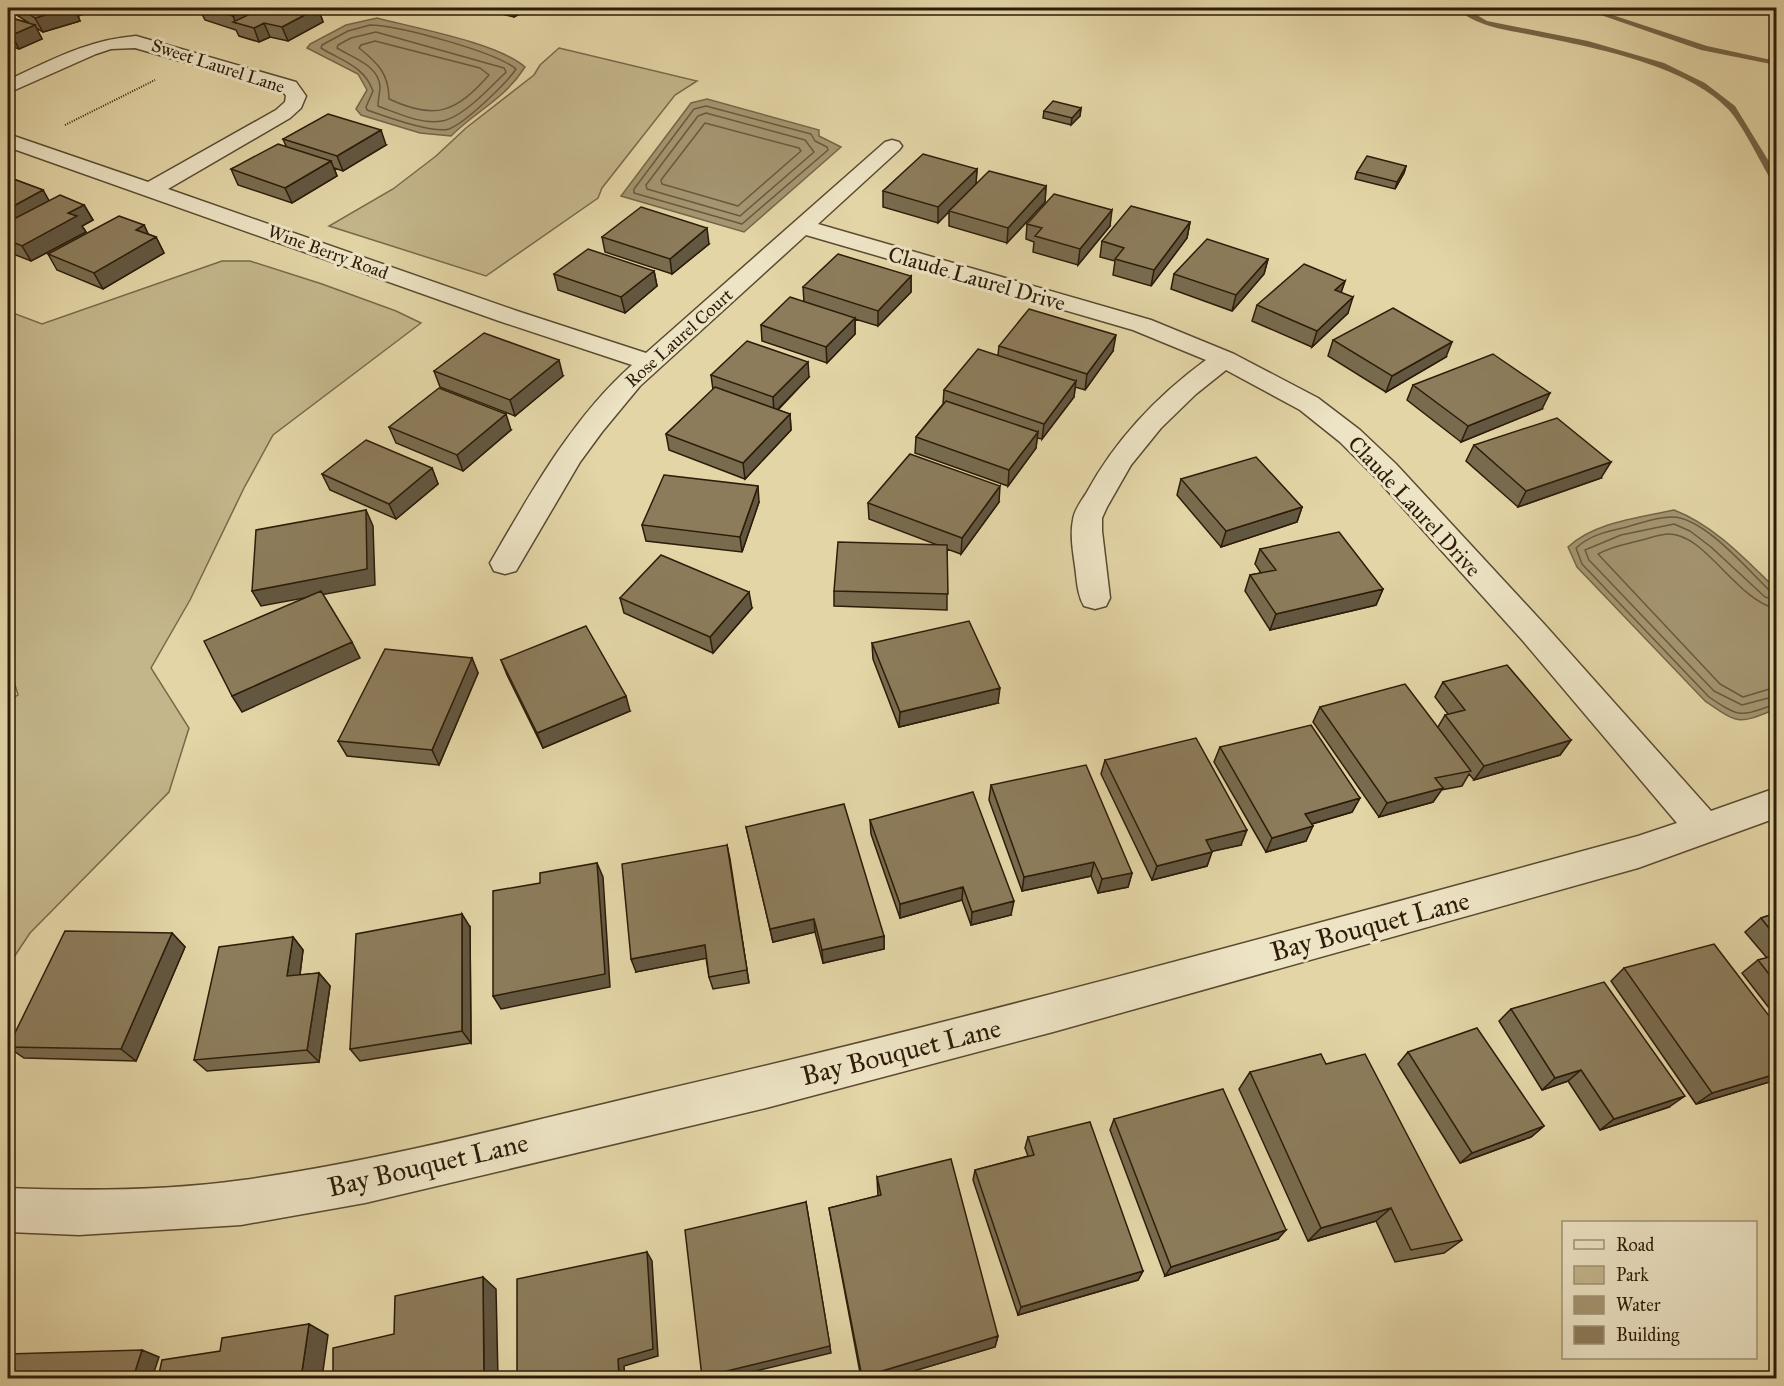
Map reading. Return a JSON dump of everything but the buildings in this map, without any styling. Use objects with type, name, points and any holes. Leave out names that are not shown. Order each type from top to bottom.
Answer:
[{"type":"street","name":"Sweet Laurel Lane","points":[[8,87],[89,50],[109,44],[136,42],[289,86],[296,96],[294,104],[283,114],[152,189]]},
{"type":"street","name":"Wine Berry Road","points":[[8,140],[508,316],[649,362]]},
{"type":"street","name":"Rose Laurel Court","points":[[505,563],[569,458],[613,399],[649,362],[804,227],[892,146]]},
{"type":"street","name":"Claude Laurel Drive","points":[[804,227],[1142,325],[1224,359],[1309,404],[1350,436],[1386,471],[1534,633],[1704,828]]},
{"type":"street","points":[[1095,598],[1087,519],[1101,490],[1118,463],[1144,431],[1200,376],[1224,359]]},
{"type":"street","name":"Bay Bouquet Lane","points":[[8,1210],[79,1213],[241,1203],[365,1181],[766,1087],[1053,1013],[1638,852],[1776,803]]},
{"type":"path","points":[[58,129],[155,80]]},
{"type":"green space","points":[[559,48],[697,81],[675,95],[602,188],[598,198],[486,276],[329,226],[393,189],[436,156],[466,128],[534,75],[540,65]]},
{"type":"green space","points":[[222,261],[250,261],[322,284],[396,311],[421,323],[273,435],[244,488],[190,600],[151,668],[189,728],[169,792],[30,933],[8,966],[8,701],[18,695],[8,661],[8,311],[42,324]]},
{"type":"water","points":[[377,18],[476,44],[512,58],[525,67],[508,88],[451,136],[420,133],[361,115],[356,109],[367,90],[358,74],[307,48],[310,44],[346,25]]},
{"type":"water","points":[[707,99],[819,130],[819,136],[841,147],[744,232],[621,196],[691,103]]},
{"type":"water","points":[[1674,510],[1716,534],[1776,589],[1776,709],[1739,720],[1705,701],[1577,567],[1568,547],[1579,539],[1604,526]]},
{"type":"waterway","points":[[1460,8],[1484,23],[1588,44],[1661,65],[1702,85],[1732,108],[1776,180]]},
{"type":"waterway","points":[[1585,8],[1704,48],[1776,63]]}]
